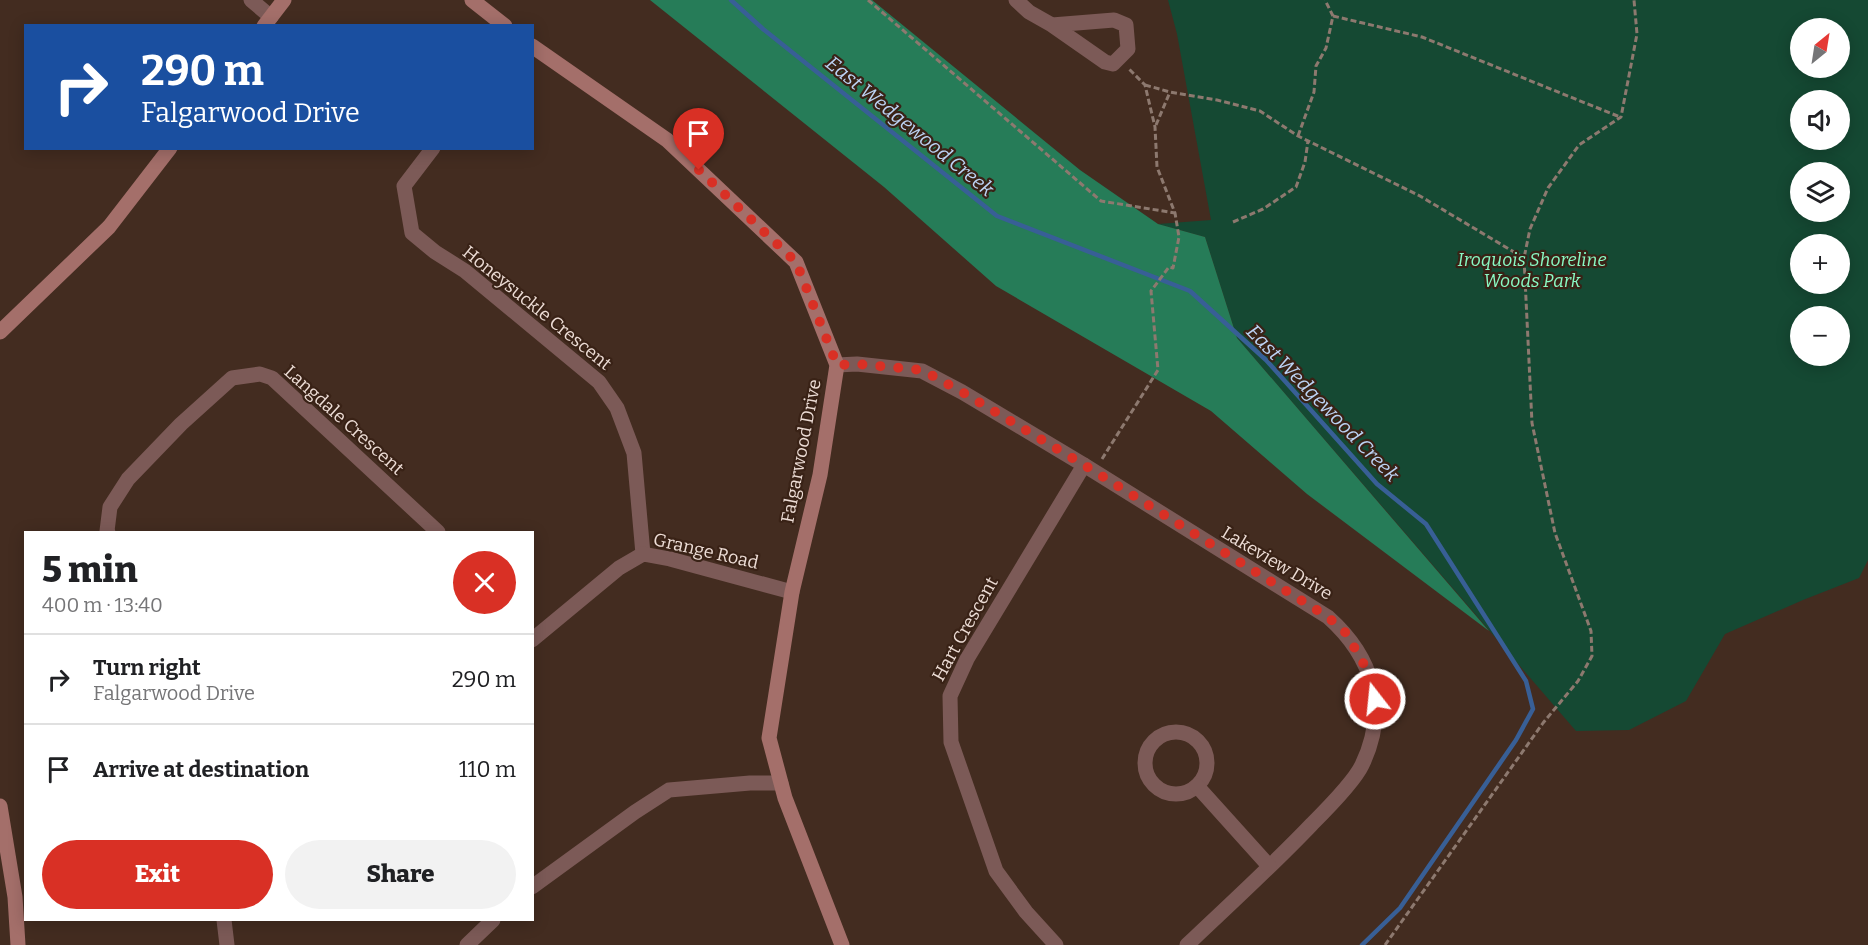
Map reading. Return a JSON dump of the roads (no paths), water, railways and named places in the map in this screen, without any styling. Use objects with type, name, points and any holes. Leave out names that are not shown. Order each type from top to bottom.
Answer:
[{"type":"street","points":[[251,0],[268,21],[284,0]]},
{"type":"street","points":[[472,0],[502,24]]},
{"type":"street","points":[[1016,0],[1029,12],[1052,24],[1105,62],[1113,64],[1128,49],[1126,25],[1114,20],[1052,24]]},
{"type":"street","name":"Falgarwood Drive","points":[[534,47],[667,140],[796,262],[837,365],[820,475],[792,592],[769,738],[781,783],[842,945]]},
{"type":"street","points":[[0,331],[109,227],[168,150]]},
{"type":"street","name":"Honeysuckle Crescent","points":[[431,150],[404,186],[412,233],[435,252],[465,271],[599,382],[617,408],[634,453],[643,554]]},
{"type":"street","name":"Lakeview Drive","points":[[837,365],[857,364],[922,370],[1084,465],[1328,617],[1346,633],[1370,675],[1375,699],[1376,722],[1362,766],[1331,805],[1187,945]]},
{"type":"street","name":"Langdale Crescent","points":[[108,531],[110,507],[128,479],[173,432],[232,378],[260,374],[272,378],[437,531]]},
{"type":"street","name":"Hart Crescent","points":[[1056,945],[1026,912],[996,872],[951,742],[950,696],[967,659],[1084,465]]},
{"type":"street","name":"Grange Road","points":[[534,638],[618,568],[643,554],[670,559],[792,592]]},
{"type":"street","points":[[1177,731],[1197,739],[1207,757],[1207,768],[1197,786],[1188,792],[1178,794],[1159,789],[1147,773],[1146,753],[1150,744],[1158,737],[1177,731]]},
{"type":"street","points":[[534,886],[669,790],[750,783],[781,783]]},
{"type":"street","points":[[1197,786],[1269,866]]},
{"type":"street","points":[[0,806],[20,897],[18,945]]},
{"type":"street","points":[[224,921],[227,945]]},
{"type":"street","points":[[467,945],[492,921]]},
{"type":"waterway","name":"East Wedgewood Creek","points":[[731,0],[763,29],[997,216],[1190,291],[1266,360],[1377,484],[1426,524],[1526,681],[1533,709],[1516,740],[1400,908],[1362,945]]},
{"type":"park label","name":"Iroquois Shoreline Woods Park","points":[[1532,270]]}]
